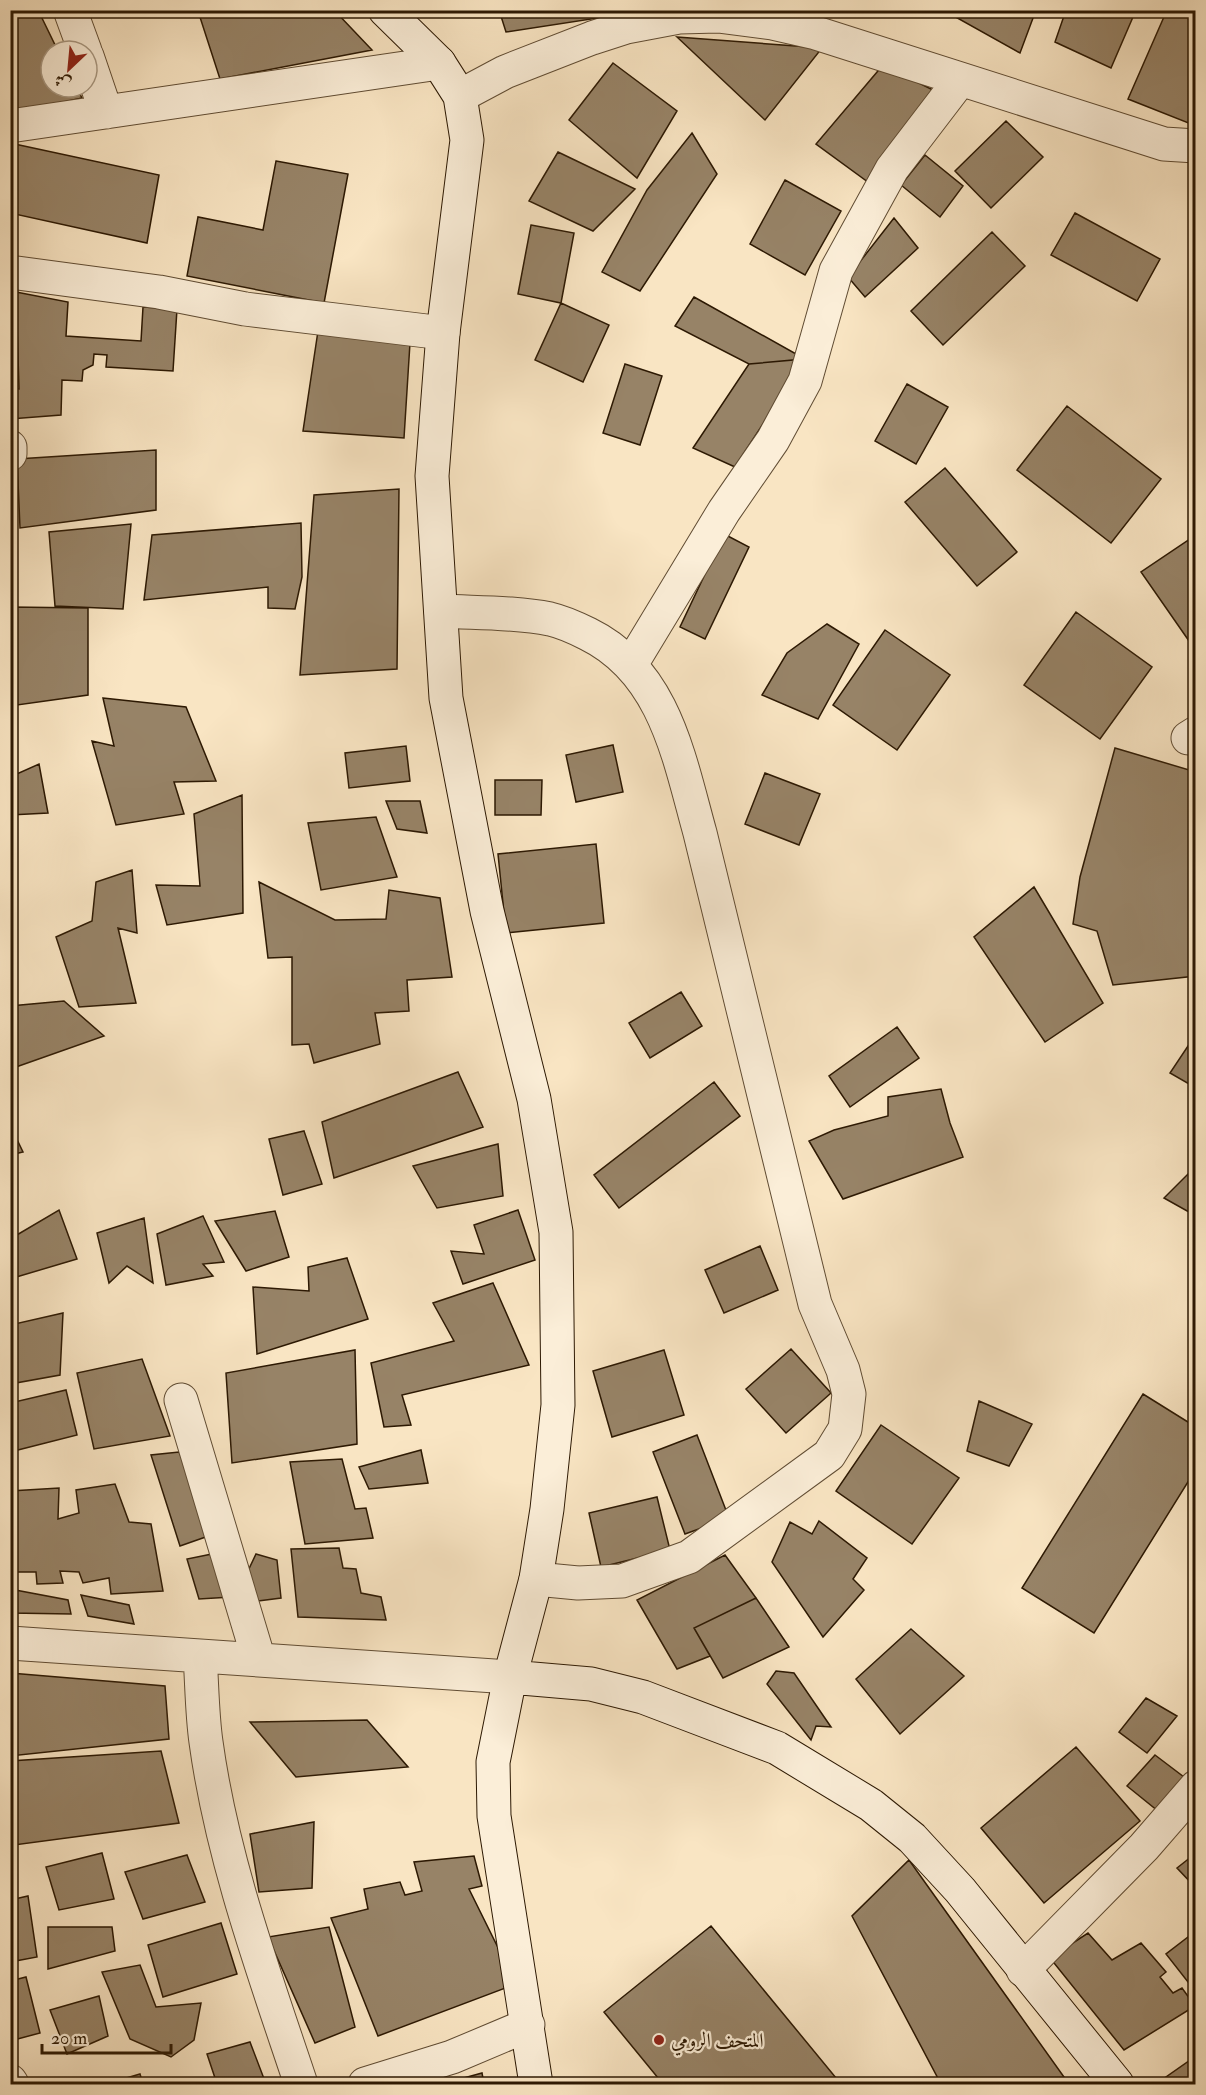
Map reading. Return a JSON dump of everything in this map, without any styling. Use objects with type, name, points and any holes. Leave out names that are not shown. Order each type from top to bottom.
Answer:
[{"type":"street","points":[[70,10],[81,39]]},
{"type":"street","points":[[385,10],[439,63],[460,96],[467,140],[443,333],[432,476],[446,698],[458,770],[487,911],[534,1099],[556,1232],[558,1405],[536,1579],[510,1677],[493,1762],[494,1816],[536,2085]]},
{"type":"street","points":[[460,96],[505,72],[626,27],[679,17],[718,16],[772,23],[816,33],[1164,144],[1196,146]]},
{"type":"street","points":[[10,126],[439,63]]},
{"type":"street","points":[[632,663],[724,511],[773,440],[805,381],[836,271],[892,169],[960,80]]},
{"type":"street","points":[[99,91],[106,112]]},
{"type":"street","points":[[10,272],[159,292],[245,309],[443,333]]},
{"type":"street","points":[[10,447],[10,454]]},
{"type":"street","points":[[441,611],[553,620],[600,640],[632,663],[658,703],[682,770],[779,1152],[815,1304],[843,1370],[849,1394],[848,1419],[839,1442],[829,1455],[689,1557],[622,1581],[578,1583],[536,1579]]},
{"type":"street","points":[[181,1400],[259,1660]]},
{"type":"street","points":[[10,1643],[591,1684],[644,1697],[777,1748],[872,1805],[912,1838],[960,1890],[1118,2085]]},
{"type":"street","points":[[200,1656],[206,1741],[222,1827],[260,1960],[302,2085]]},
{"type":"street","points":[[1023,1970],[1144,1847],[1196,1787]]},
{"type":"street","points":[[365,2085],[452,2057],[528,2025]]},
{"type":"building","points":[[10,10],[38,10],[52,39],[39,39],[39,99],[78,99],[10,114]]},
{"type":"building","points":[[334,10],[372,50],[220,79],[198,11]]},
{"type":"building","points":[[499,10],[609,10],[611,16],[506,32]]},
{"type":"building","points":[[943,10],[1036,10],[1020,53]]},
{"type":"building","points":[[1066,10],[1136,10],[1111,68],[1055,42]]},
{"type":"building","points":[[1167,10],[1196,10],[1196,126],[1128,99]]},
{"type":"building","points":[[677,37],[822,48],[765,120]]},
{"type":"building","points":[[613,63],[677,111],[637,178],[569,120]]},
{"type":"building","points":[[883,65],[939,93],[872,185],[816,144]]},
{"type":"building","points":[[1006,121],[1043,157],[991,208],[955,171]]},
{"type":"building","points":[[692,133],[717,174],[640,291],[602,272],[647,190]]},
{"type":"building","points":[[10,143],[159,175],[147,243],[10,213]]},
{"type":"building","points":[[558,152],[635,189],[593,231],[529,201]]},
{"type":"building","points":[[925,155],[963,186],[940,217],[901,185]]},
{"type":"building","points":[[276,161],[348,174],[324,303],[187,276],[198,217],[263,230]]},
{"type":"building","points":[[785,180],[841,211],[805,275],[750,244]]},
{"type":"building","points":[[1075,213],[1160,259],[1137,301],[1051,255]]},
{"type":"building","points":[[894,218],[918,248],[865,297],[848,277]]},
{"type":"building","points":[[531,225],[574,233],[561,303],[518,294]]},
{"type":"building","points":[[992,232],[1025,266],[943,345],[911,311]]},
{"type":"building","points":[[16,292],[68,302],[66,336],[141,341],[143,307],[177,309],[173,371],[106,367],[107,355],[94,354],[93,365],[83,370],[82,381],[62,380],[61,415],[10,419],[10,388],[19,389]]},
{"type":"building","points":[[694,297],[805,359],[749,364],[675,326]]},
{"type":"building","points":[[561,303],[609,325],[583,382],[535,360]]},
{"type":"building","points":[[318,331],[410,343],[404,438],[303,431]]},
{"type":"building","points":[[805,359],[735,467],[693,448],[749,364]]},
{"type":"building","points":[[625,364],[662,376],[640,445],[603,433]]},
{"type":"building","points":[[907,384],[948,407],[916,464],[875,441]]},
{"type":"building","points":[[1067,406],[1161,479],[1111,543],[1017,470]]},
{"type":"building","points":[[156,450],[156,510],[20,528],[17,459]]},
{"type":"building","points":[[945,468],[1017,552],[977,586],[905,502]]},
{"type":"building","points":[[399,489],[397,669],[300,675],[314,495]]},
{"type":"building","points":[[301,523],[302,577],[295,609],[268,608],[268,587],[144,600],[152,535]]},
{"type":"building","points":[[131,524],[123,609],[55,606],[49,532]]},
{"type":"building","points":[[724,534],[749,547],[705,639],[680,627]]},
{"type":"building","points":[[1196,535],[1196,651],[1141,572]]},
{"type":"building","points":[[10,607],[88,608],[88,695],[10,706]]},
{"type":"building","points":[[1076,612],[1152,667],[1100,739],[1024,685]]},
{"type":"building","points":[[827,624],[859,644],[818,719],[762,695],[787,653]]},
{"type":"building","points":[[885,630],[950,675],[897,750],[833,705]]},
{"type":"building","points":[[103,698],[186,707],[216,781],[174,782],[184,814],[116,825],[92,741],[114,746]]},
{"type":"building","points":[[613,745],[623,792],[576,802],[566,755]]},
{"type":"building","points":[[406,746],[410,781],[349,788],[345,753]]},
{"type":"building","points":[[1115,748],[1196,772],[1196,976],[1113,985],[1097,931],[1073,924],[1080,877]]},
{"type":"building","points":[[39,764],[48,813],[10,815],[10,777]]},
{"type":"building","points":[[765,773],[820,794],[799,845],[745,824]]},
{"type":"building","points":[[495,780],[542,780],[541,815],[495,815]]},
{"type":"building","points":[[242,795],[243,913],[167,925],[156,885],[200,886],[194,814]]},
{"type":"building","points":[[386,801],[420,801],[427,833],[397,829]]},
{"type":"building","points":[[376,817],[397,877],[321,890],[308,823]]},
{"type":"building","points":[[596,844],[604,923],[506,933],[498,854]]},
{"type":"building","points":[[132,870],[137,933],[118,928],[136,1003],[79,1007],[56,937],[92,921],[96,882]]},
{"type":"building","points":[[259,882],[335,920],[386,919],[389,890],[440,898],[452,977],[407,980],[409,1011],[375,1013],[380,1044],[314,1063],[309,1044],[292,1045],[292,957],[268,958]]},
{"type":"building","points":[[1034,887],[1103,1003],[1045,1042],[974,937]]},
{"type":"building","points":[[681,992],[702,1026],[650,1058],[629,1023]]},
{"type":"building","points":[[64,1001],[104,1036],[16,1067],[10,1050],[10,1006]]},
{"type":"building","points":[[897,1027],[919,1058],[850,1107],[829,1076]]},
{"type":"building","points":[[1192,1040],[1196,1042],[1196,1088],[1170,1073]]},
{"type":"building","points":[[458,1072],[483,1127],[334,1178],[322,1122]]},
{"type":"building","points":[[714,1082],[740,1116],[619,1208],[594,1175]]},
{"type":"building","points":[[941,1089],[950,1123],[963,1157],[843,1199],[809,1141],[834,1130],[888,1116],[888,1097]]},
{"type":"building","points":[[10,1125],[23,1152],[10,1155]]},
{"type":"building","points":[[304,1131],[322,1184],[283,1195],[269,1139]]},
{"type":"building","points":[[498,1144],[503,1196],[437,1208],[413,1166]]},
{"type":"building","points":[[1196,1166],[1196,1216],[1164,1198]]},
{"type":"building","points":[[59,1210],[77,1259],[13,1278],[10,1239]]},
{"type":"building","points":[[518,1210],[535,1260],[463,1284],[451,1251],[484,1254],[474,1225]]},
{"type":"building","points":[[275,1211],[289,1257],[246,1271],[215,1221]]},
{"type":"building","points":[[203,1216],[224,1262],[203,1264],[213,1276],[166,1285],[157,1234]]},
{"type":"building","points":[[144,1218],[153,1283],[127,1266],[109,1283],[97,1233]]},
{"type":"building","points":[[760,1246],[778,1290],[724,1313],[705,1270]]},
{"type":"building","points":[[347,1258],[368,1319],[257,1354],[253,1287],[309,1291],[308,1267]]},
{"type":"building","points":[[493,1283],[529,1365],[402,1395],[411,1425],[384,1427],[371,1363],[454,1341],[433,1303]]},
{"type":"building","points":[[63,1313],[60,1375],[10,1384],[10,1325]]},
{"type":"building","points":[[791,1349],[831,1393],[786,1433],[746,1389]]},
{"type":"building","points":[[355,1350],[357,1444],[232,1463],[226,1373]]},
{"type":"building","points":[[664,1350],[684,1415],[612,1437],[593,1371]]},
{"type":"building","points":[[142,1359],[170,1436],[94,1449],[77,1373]]},
{"type":"building","points":[[66,1390],[77,1435],[10,1452],[10,1403]]},
{"type":"building","points":[[1143,1394],[1196,1427],[1196,1469],[1094,1633],[1022,1588]]},
{"type":"building","points":[[979,1401],[1032,1424],[1009,1466],[967,1451]]},
{"type":"building","points":[[881,1425],[959,1478],[912,1544],[836,1491]]},
{"type":"building","points":[[697,1435],[729,1518],[685,1534],[653,1452]]},
{"type":"building","points":[[421,1450],[428,1483],[369,1489],[359,1467]]},
{"type":"building","points":[[179,1452],[217,1533],[180,1546],[151,1455]]},
{"type":"building","points":[[342,1459],[355,1509],[366,1508],[373,1538],[305,1544],[290,1462]]},
{"type":"building","points":[[115,1484],[129,1522],[151,1524],[163,1591],[111,1594],[109,1578],[83,1583],[79,1572],[60,1571],[63,1583],[37,1584],[36,1572],[10,1572],[10,1491],[59,1488],[58,1519],[79,1513],[76,1490]]},
{"type":"building","points":[[657,1497],[670,1550],[601,1567],[589,1513]]},
{"type":"building","points":[[819,1521],[867,1558],[853,1579],[864,1590],[823,1637],[772,1562],[790,1522],[812,1534]]},
{"type":"building","points":[[339,1548],[343,1568],[356,1569],[361,1593],[381,1597],[386,1620],[298,1617],[291,1549]]},
{"type":"building","points":[[222,1552],[231,1597],[199,1599],[187,1559]]},
{"type":"building","points":[[256,1554],[277,1560],[281,1598],[250,1602],[246,1575]]},
{"type":"building","points":[[725,1555],[756,1598],[694,1628],[710,1656],[677,1669],[637,1600]]},
{"type":"building","points":[[10,1589],[68,1600],[71,1614],[10,1613]]},
{"type":"building","points":[[81,1595],[129,1605],[134,1624],[88,1616]]},
{"type":"building","points":[[756,1598],[789,1647],[723,1678],[694,1628]]},
{"type":"building","points":[[911,1629],[964,1676],[900,1734],[856,1679]]},
{"type":"building","points":[[776,1671],[794,1673],[831,1727],[816,1726],[811,1740],[767,1684]]},
{"type":"building","points":[[10,1673],[165,1686],[169,1739],[10,1756]]},
{"type":"building","points":[[1146,1698],[1177,1716],[1147,1753],[1119,1732]]},
{"type":"building","points":[[367,1720],[408,1767],[296,1777],[250,1722]]},
{"type":"building","points":[[1076,1747],[1140,1821],[1044,1903],[981,1828]]},
{"type":"building","points":[[161,1751],[179,1823],[14,1845],[10,1827],[10,1761]]},
{"type":"building","points":[[1155,1755],[1188,1780],[1158,1811],[1127,1786]]},
{"type":"building","points":[[314,1822],[312,1888],[259,1892],[250,1834]]},
{"type":"building","points":[[102,1853],[114,1899],[59,1910],[46,1867]]},
{"type":"building","points":[[1196,1853],[1196,1888],[1177,1868]]},
{"type":"building","points":[[187,1855],[205,1902],[143,1919],[125,1872]]},
{"type":"building","points":[[474,1856],[482,1886],[469,1889],[516,1984],[378,2036],[331,1918],[368,1909],[364,1889],[400,1882],[405,1895],[422,1891],[414,1862]]},
{"type":"building","points":[[909,1860],[1069,2084],[941,2084],[852,1916]]},
{"type":"building","points":[[28,1896],[37,1957],[10,1962],[10,1900]]},
{"type":"building","points":[[221,1923],[237,1974],[163,1997],[148,1945]]},
{"type":"building","points":[[711,1926],[841,2084],[663,2084],[604,2012]]},
{"type":"building","points":[[48,1927],[112,1927],[115,1951],[48,1969]]},
{"type":"building","points":[[329,1927],[355,2027],[315,2043],[268,1937]]},
{"type":"building","points":[[1088,1933],[1112,1960],[1141,1943],[1166,1972],[1160,1977],[1173,1993],[1182,1988],[1195,2006],[1124,2050],[1050,1958]]},
{"type":"building","points":[[1188,1937],[1196,1947],[1196,1976],[1188,1982],[1166,1954]]},
{"type":"building","points":[[140,1965],[156,2007],[201,2003],[194,2040],[171,2057],[130,2039],[102,1972]]},
{"type":"building","points":[[26,1977],[40,2033],[10,2041],[10,1981]]},
{"type":"building","points":[[99,1996],[108,2036],[67,2054],[50,2010]]},
{"type":"building","points":[[250,2042],[266,2084],[217,2084],[207,2054]]},
{"type":"building","points":[[1196,2056],[1196,2084],[1156,2084]]},
{"type":"building","points":[[482,2073],[484,2084],[442,2084]]},
{"type":"building","points":[[140,2074],[143,2084],[106,2084]]},
{"type":"place","name":"المتحف الرومي","points":[[659,2040]]}]
